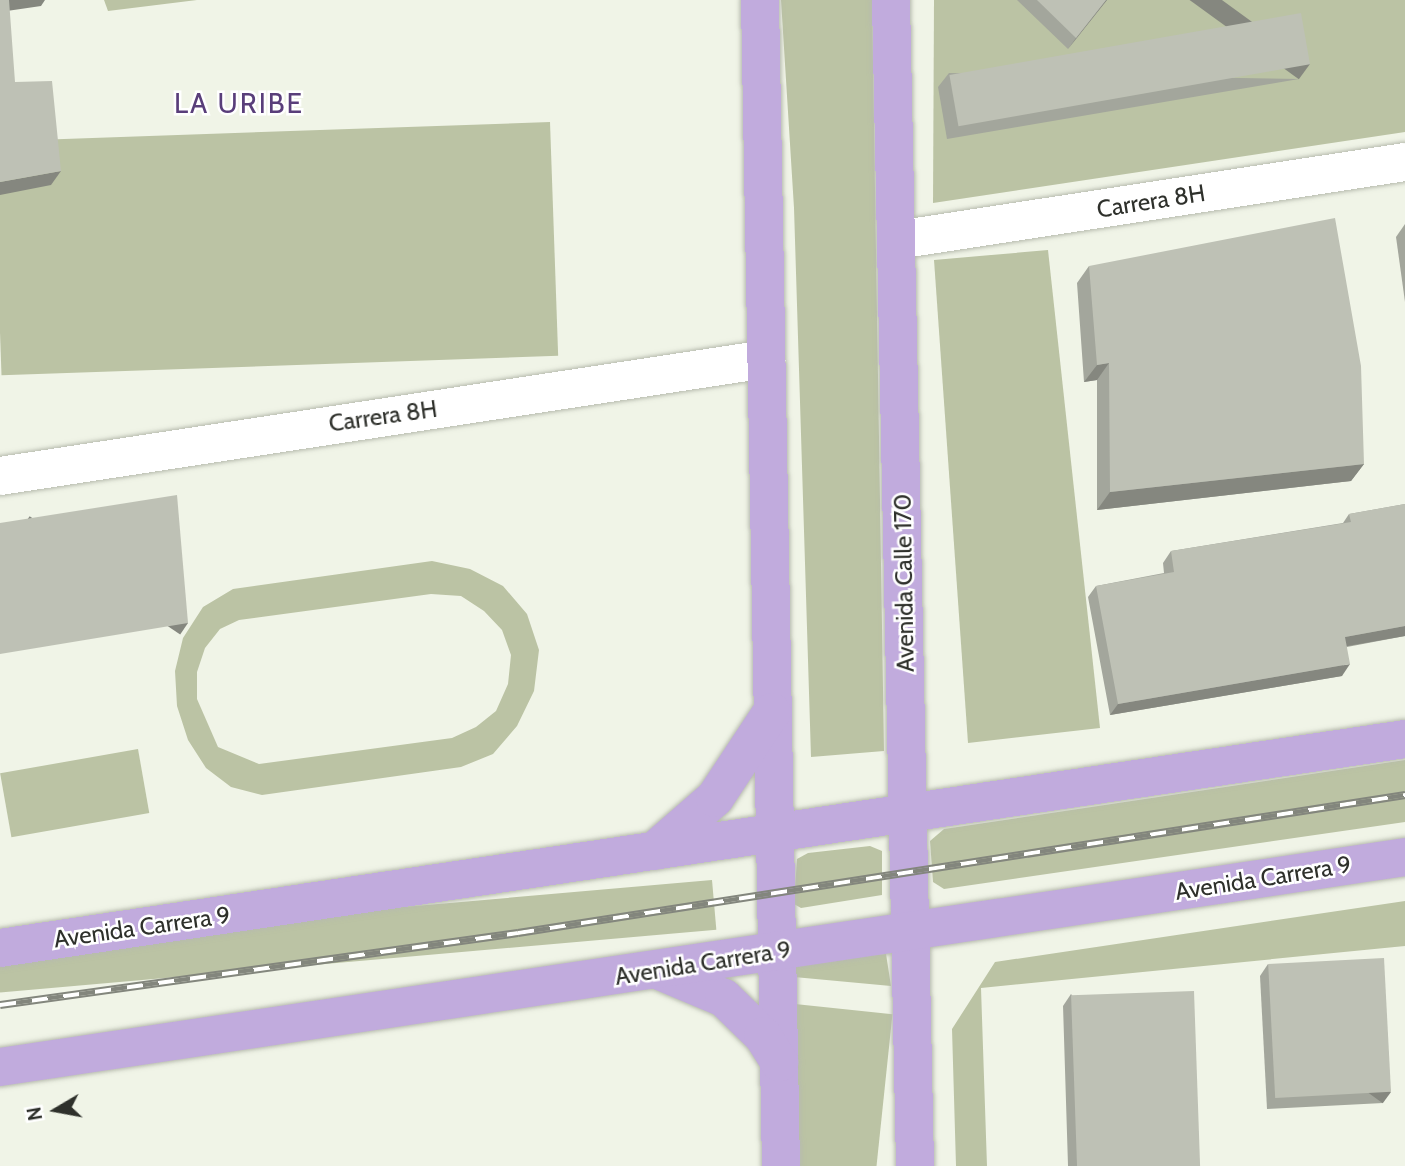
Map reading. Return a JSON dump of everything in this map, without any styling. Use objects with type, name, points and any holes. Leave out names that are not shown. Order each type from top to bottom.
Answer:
[{"type":"main road","points":[[760,0],[781,1166]]},
{"type":"main road","name":"Avenida Calle 170","points":[[891,0],[915,1166]]},
{"type":"main road","points":[[653,852],[715,798],[751,751],[773,710]]},
{"type":"main road","name":"Avenida Carrera 9","points":[[0,948],[1405,739]]},
{"type":"main road","name":"Avenida Carrera 9","points":[[0,1067],[1405,857]]},
{"type":"main road","points":[[656,970],[702,985],[724,998],[763,1036],[779,1062]]},
{"type":"street","name":"Carrera 8H","points":[[897,240],[1405,162]]},
{"type":"street","name":"Carrera 8H","points":[[0,476],[766,359]]},
{"type":"green space","points":[[104,0],[197,0],[108,11]]},
{"type":"green space","points":[[781,0],[872,0],[884,751],[811,757],[794,208]]},
{"type":"green space","points":[[934,0],[1405,0],[1405,132],[933,203]]},
{"type":"green space","points":[[550,122],[558,356],[2,375],[0,141]]},
{"type":"green space","points":[[1048,250],[1100,728],[968,743],[934,260]]},
{"type":"green space","points":[[432,561],[470,569],[503,586],[527,614],[539,650],[534,691],[517,726],[493,754],[461,767],[262,795],[231,787],[206,768],[188,740],[177,706],[175,671],[183,638],[203,607],[233,589]],"holes":[[[431,594],[461,596],[484,611],[502,630],[511,655],[508,684],[496,711],[476,727],[452,738],[259,764],[218,747],[197,699],[197,672],[205,648],[220,629],[239,620]]]},
{"type":"green space","points":[[138,749],[149,813],[11,837],[0,773]]},
{"type":"green space","points":[[1405,760],[1405,822],[944,889],[933,882],[930,841],[944,829]]},
{"type":"green space","points":[[870,846],[882,851],[882,895],[801,908],[794,904],[797,859],[808,853]]},
{"type":"green space","points":[[712,880],[716,930],[0,992],[0,942]]},
{"type":"green space","points":[[1405,901],[1405,946],[981,988],[987,1166],[956,1166],[952,1029],[995,962]]},
{"type":"green space","points":[[886,954],[891,986],[794,977],[796,963]]},
{"type":"green space","points":[[795,1004],[892,1014],[877,1166],[778,1165]]},
{"type":"building","points":[[0,0],[9,0],[15,82],[52,81],[61,171],[0,182]]},
{"type":"building","points":[[1037,0],[1106,0],[1076,38]]},
{"type":"building","points":[[1301,13],[1310,64],[958,126],[949,75]]},
{"type":"building","points":[[1335,218],[1361,366],[1364,464],[1110,492],[1109,363],[1097,365],[1089,266]]},
{"type":"building","points":[[177,495],[188,623],[0,654],[0,523]]},
{"type":"building","points":[[1405,504],[1405,626],[1345,637],[1350,664],[1118,704],[1096,586],[1174,572],[1171,551],[1351,522],[1349,514]]},
{"type":"building","points":[[1384,958],[1391,1092],[1275,1098],[1268,964]]},
{"type":"building","points":[[1194,991],[1200,1166],[1077,1166],[1071,995]]},
{"type":"railway","points":[[0,1005],[518,933],[1405,795]]},
{"type":"district","name":"LA URIBE","points":[[239,103]]}]
